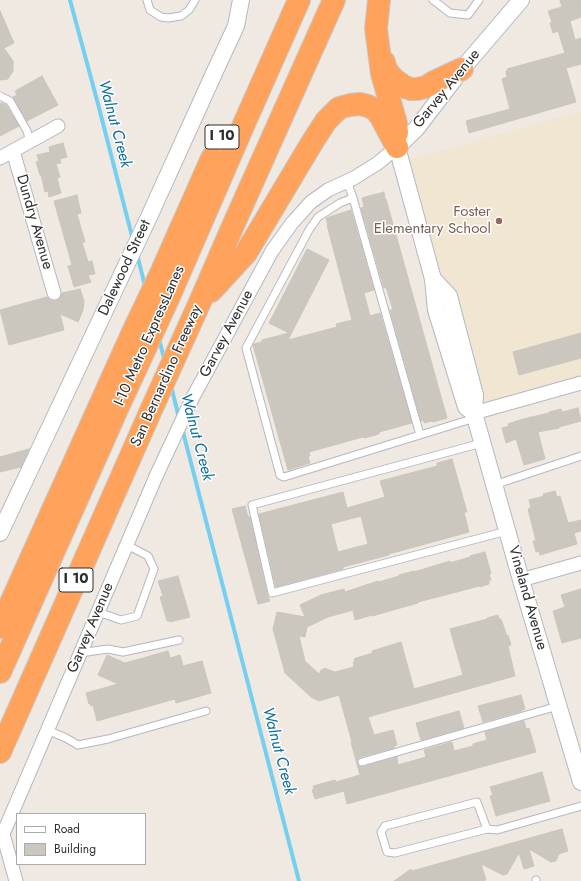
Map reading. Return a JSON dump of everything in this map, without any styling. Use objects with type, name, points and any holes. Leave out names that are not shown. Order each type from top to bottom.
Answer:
[{"type":"highway","name":"I 10","points":[[0,627],[132,334],[162,273],[282,0]]},
{"type":"highway","name":"I-10 Metro ExpressLanes","points":[[0,672],[118,407],[168,299],[299,0]]},
{"type":"highway","name":"San Bernardino Freeway","points":[[0,752],[149,398],[180,347],[334,0]]},
{"type":"highway","points":[[379,0],[376,29],[378,49],[382,74],[396,123],[397,147]]},
{"type":"highway","points":[[378,49],[390,75],[400,84],[411,89],[426,87],[462,69]]},
{"type":"highway","points":[[200,302],[246,253],[313,141],[326,121],[339,108],[360,104],[376,110],[397,147]]},
{"type":"highway","name":"I-10 Metro ExpressLanes","points":[[0,716],[149,398],[174,325],[207,252],[232,228]]},
{"type":"street","name":"Dalewood Street","points":[[0,533],[148,219],[236,26],[241,0]]},
{"type":"street","name":"Garvey Avenue","points":[[16,881],[3,834],[157,474],[193,397],[272,251],[292,223],[311,202],[328,190],[354,178],[378,163],[416,129],[462,69],[521,0]]},
{"type":"street","points":[[0,158],[58,126]]},
{"type":"street","name":"Vineland Avenue","points":[[397,147],[433,279],[438,318],[466,407],[475,415],[521,580],[581,782]]},
{"type":"street","name":"Dundry Avenue","points":[[13,151],[54,293]]},
{"type":"street","points":[[475,415],[581,383]]},
{"type":"street","points":[[521,580],[581,563]]},
{"type":"lane","points":[[147,0],[150,10],[161,17],[168,18],[181,16],[189,10],[195,0]]},
{"type":"lane","points":[[433,0],[450,13],[468,14],[479,0]]},
{"type":"lane","points":[[0,96],[10,101],[27,131],[30,142]]},
{"type":"lane","points":[[347,181],[420,435]]},
{"type":"lane","points":[[353,198],[340,203],[318,217],[309,230],[246,348],[280,475],[284,477],[420,435],[475,415]]},
{"type":"lane","points":[[482,443],[252,505],[272,593],[507,531]]},
{"type":"lane","points":[[494,485],[581,456]]},
{"type":"lane","points":[[98,612],[121,620],[137,616],[154,569],[148,556],[127,545]]},
{"type":"lane","points":[[80,653],[108,649],[123,652],[179,640]]},
{"type":"lane","points":[[362,762],[558,706]]},
{"type":"lane","points":[[47,730],[78,745],[108,739],[206,711]]},
{"type":"lane","points":[[487,829],[477,802],[385,826],[381,832],[387,852],[395,853],[487,829],[497,830],[581,806]]},
{"type":"shaded area","name":"Foster Elementary School","points":[[581,111],[581,383],[474,413],[466,407],[402,162]]},
{"type":"building","points":[[560,0],[581,0],[581,17],[570,21],[575,40],[581,38],[581,64],[566,68],[576,102],[469,133],[466,121],[510,109],[502,79],[507,77],[507,69],[565,53],[558,31],[553,33],[550,23],[552,22],[548,11],[562,7]]},
{"type":"building","points":[[0,11],[14,43],[4,48],[13,61],[13,71],[8,79],[0,80],[0,41],[3,46],[0,39]]},
{"type":"building","points":[[42,76],[58,105],[27,121],[13,97],[17,95],[15,91]]},
{"type":"building","points":[[2,103],[6,105],[19,126],[0,136],[0,104]]},
{"type":"building","points":[[63,143],[67,157],[60,159],[61,163],[56,164],[60,177],[57,178],[61,193],[49,197],[48,191],[45,192],[36,162],[39,161],[37,155],[50,152],[49,147]]},
{"type":"building","points":[[384,192],[447,418],[433,422],[424,423],[424,420],[421,421],[390,310],[393,310],[386,287],[384,288],[361,208],[364,207],[362,198]]},
{"type":"building","points":[[77,195],[81,213],[77,214],[85,242],[82,242],[88,262],[92,261],[95,274],[88,275],[91,282],[74,287],[68,266],[72,265],[54,201]]},
{"type":"building","points":[[351,210],[374,290],[364,293],[370,316],[380,313],[412,423],[379,432],[379,434],[309,452],[310,456],[308,456],[310,463],[288,470],[253,345],[262,342],[262,340],[289,333],[269,323],[307,249],[329,260],[288,340],[337,327],[336,324],[352,320],[326,218]]},
{"type":"building","points":[[80,289],[84,301],[83,310],[78,322],[60,314],[64,330],[9,345],[0,310],[47,297],[52,301],[56,301],[60,298],[62,293]]},
{"type":"building","points":[[581,333],[581,358],[519,375],[513,352]]},
{"type":"building","points":[[578,408],[581,421],[559,428],[538,432],[545,459],[524,465],[516,439],[506,443],[502,428],[509,426],[508,424],[561,409],[562,412]]},
{"type":"building","points":[[29,449],[21,467],[0,472],[0,457]]},
{"type":"building","points":[[452,459],[467,512],[464,512],[469,532],[276,587],[259,514],[343,492],[347,508],[385,497],[380,481],[437,466],[437,463]],"holes":[[[361,516],[368,544],[338,552],[331,524]]]},
{"type":"building","points":[[555,491],[557,497],[560,496],[568,523],[581,520],[581,531],[574,533],[577,544],[540,555],[539,551],[536,552],[533,541],[536,541],[528,509],[531,508],[529,500]]},
{"type":"building","points":[[245,506],[248,517],[250,517],[267,594],[270,601],[258,604],[232,509]]},
{"type":"building","points":[[485,552],[491,574],[489,574],[491,580],[489,580],[489,584],[355,620],[353,610],[328,617],[307,627],[305,637],[299,636],[305,661],[319,674],[324,668],[335,672],[354,667],[353,662],[355,662],[354,659],[356,658],[373,653],[372,651],[401,642],[414,689],[463,675],[450,629],[498,615],[507,636],[508,635],[511,645],[508,646],[515,676],[368,717],[374,735],[393,730],[397,745],[394,746],[394,748],[360,757],[357,760],[357,763],[359,766],[363,767],[397,757],[398,765],[426,757],[424,750],[452,742],[454,751],[473,746],[473,744],[487,740],[485,732],[524,721],[526,729],[529,728],[536,752],[347,804],[344,791],[315,799],[312,790],[314,789],[313,786],[335,780],[336,782],[360,775],[339,695],[319,701],[311,697],[285,673],[273,629],[277,612],[305,617],[300,605],[321,595],[344,589],[345,592],[399,575],[450,561],[450,563]]},
{"type":"building","points":[[178,576],[190,617],[170,622],[167,621],[160,597],[163,596],[158,581]]},
{"type":"building","points":[[581,589],[581,638],[562,643],[553,611],[565,607],[561,595]]},
{"type":"building","points":[[168,651],[170,658],[180,655],[183,666],[202,661],[211,693],[176,703],[175,699],[97,721],[93,705],[91,706],[90,703],[89,704],[86,693],[118,684],[98,675],[107,655],[125,663]]},
{"type":"building","points":[[521,695],[525,709],[483,722],[478,706]]},
{"type":"building","points":[[459,711],[464,728],[421,740],[416,723]]},
{"type":"building","points":[[542,772],[550,801],[496,816],[490,796],[493,795],[490,787]]},
{"type":"building","points":[[562,829],[568,851],[559,854],[556,861],[551,862],[529,849],[534,866],[524,869],[519,853],[507,874],[503,875],[481,864],[486,880],[394,881],[411,869],[412,871]]},
{"type":"waterway","name":"Walnut Creek","points":[[70,0],[133,240]]},
{"type":"waterway","name":"Walnut Creek","points":[[137,254],[145,286]]},
{"type":"waterway","name":"Walnut Creek","points":[[159,339],[165,362]]},
{"type":"waterway","name":"Walnut Creek","points":[[171,386],[179,418]]},
{"type":"waterway","name":"Walnut Creek","points":[[182,428],[299,881]]},
{"type":"place","name":"Foster Elementary School","points":[[499,221]]}]
